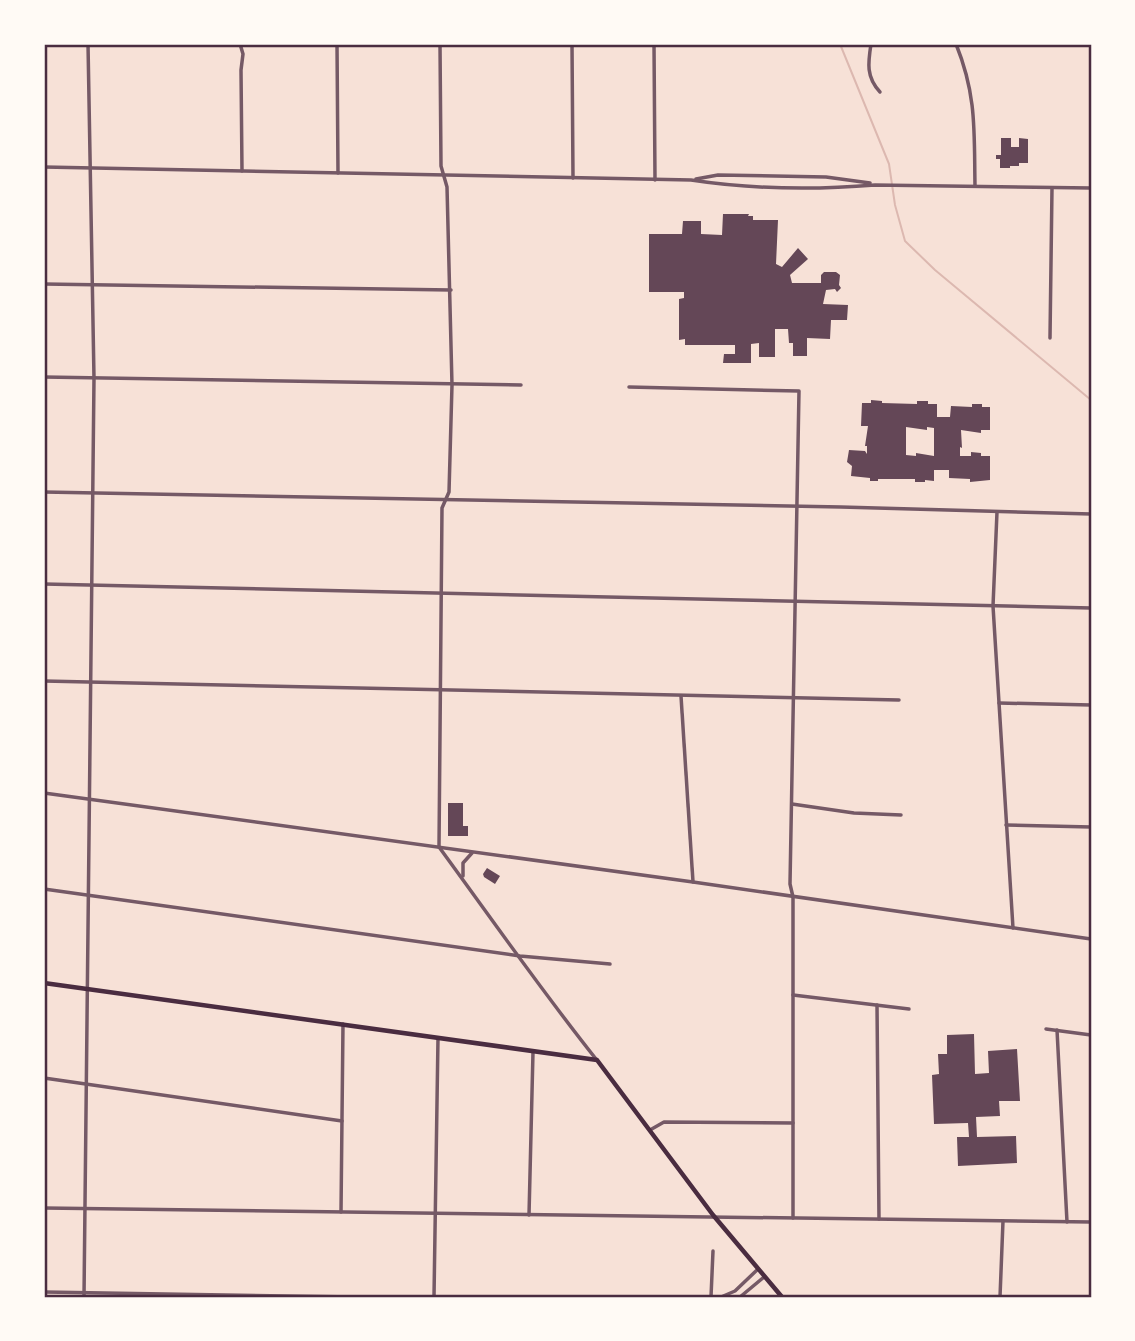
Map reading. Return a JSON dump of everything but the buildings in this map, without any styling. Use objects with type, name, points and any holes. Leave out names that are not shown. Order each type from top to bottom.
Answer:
[{"type":"main road","points":[[44,983],[597,1060],[713,1215],[782,1297]]},
{"type":"street","points":[[84,1295],[94,378],[88,44]]},
{"type":"street","points":[[240,44],[243,54],[242,171]]},
{"type":"street","points":[[337,44],[338,173]]},
{"type":"street","points":[[440,44],[441,166],[447,187],[452,385],[449,492],[442,508],[439,847],[553,1005],[597,1060]]},
{"type":"street","points":[[572,44],[573,178]]},
{"type":"street","points":[[654,44],[655,180]]},
{"type":"street","points":[[871,44],[868,72],[880,92]]},
{"type":"street","points":[[957,44],[973,97],[975,186]]},
{"type":"street","points":[[44,167],[655,180],[691,180],[718,176],[802,177],[887,185],[1091,188]]},
{"type":"street","points":[[691,180],[789,187],[875,184]]},
{"type":"street","points":[[1050,338],[1052,188]]},
{"type":"street","points":[[44,284],[451,290]]},
{"type":"street","points":[[44,377],[521,385]]},
{"type":"street","points":[[629,387],[799,391],[790,884],[793,897],[793,1218]]},
{"type":"street","points":[[44,492],[1091,514]]},
{"type":"street","points":[[996,512],[993,606],[1013,928]]},
{"type":"street","points":[[44,584],[1091,608]]},
{"type":"street","points":[[44,681],[899,700]]},
{"type":"street","points":[[681,696],[693,882]]},
{"type":"street","points":[[999,703],[1091,705]]},
{"type":"street","points":[[44,793],[1091,939]]},
{"type":"street","points":[[792,804],[854,813],[901,815]]},
{"type":"street","points":[[1006,825],[1091,827]]},
{"type":"street","points":[[464,881],[463,863],[466,857],[474,852]]},
{"type":"street","points":[[44,889],[520,956],[610,964]]},
{"type":"street","points":[[793,995],[909,1009]]},
{"type":"street","points":[[877,1005],[878,1219]]},
{"type":"street","points":[[341,1212],[343,1024]]},
{"type":"street","points":[[1046,1029],[1091,1035]]},
{"type":"street","points":[[1057,1030],[1067,1222]]},
{"type":"street","points":[[434,1297],[438,1038]]},
{"type":"street","points":[[529,1215],[533,1052]]},
{"type":"street","points":[[44,1078],[342,1121]]},
{"type":"street","points":[[650,1130],[664,1122],[794,1123]]},
{"type":"street","points":[[44,1208],[1091,1222]]},
{"type":"street","points":[[1000,1297],[1003,1221]]},
{"type":"street","points":[[711,1297],[713,1251]]},
{"type":"street","points":[[721,1297],[735,1291],[757,1269]]},
{"type":"street","points":[[740,1297],[764,1277]]},
{"type":"street","points":[[44,1292],[84,1295],[354,1297]]},
{"type":"waterway","points":[[840,44],[889,164],[895,205],[905,241],[935,270],[1091,400]]}]
